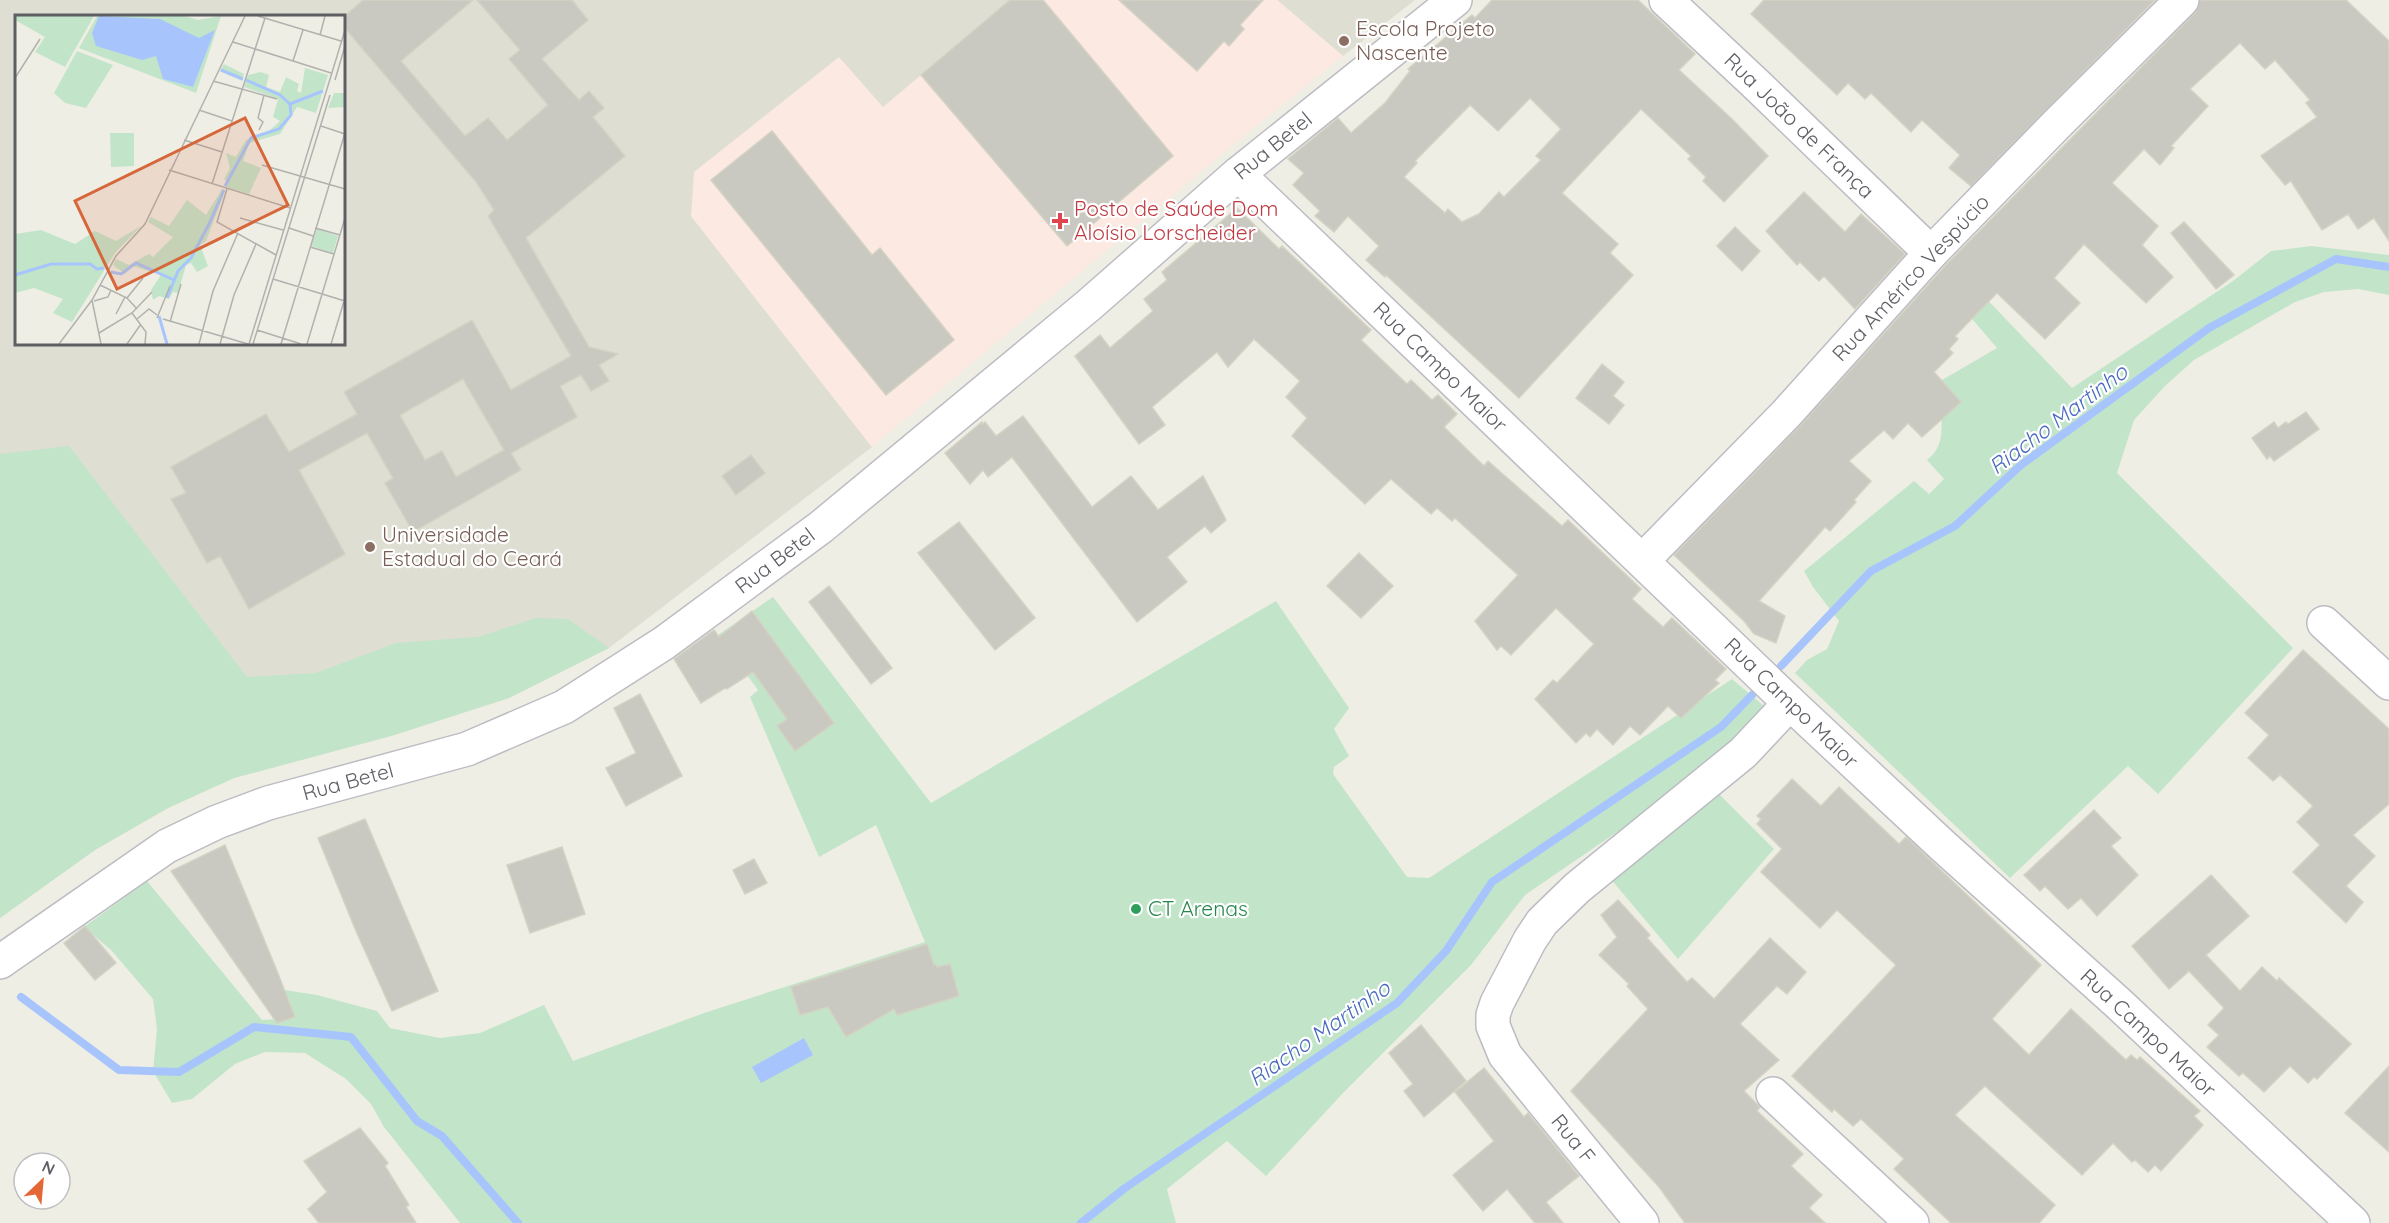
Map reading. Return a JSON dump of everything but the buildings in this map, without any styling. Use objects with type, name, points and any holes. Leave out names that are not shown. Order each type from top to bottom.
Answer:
[{"type":"street","name":"Rua Betel","points":[[0,962],[167,846],[217,822],[268,803],[466,750],[564,707],[654,650],[821,527],[1089,305],[1238,174],[1455,0]]},
{"type":"street","name":"Rua João de França","points":[[1666,0],[1931,253]]},
{"type":"street","name":"Rua Américo Vespúcio","points":[[1643,560],[1786,414],[1931,253],[2182,0]]},
{"type":"street","name":"Rua Campo Maior","points":[[1238,174],[1643,560],[1790,704],[1943,846],[2118,1003],[2353,1223]]},
{"type":"street","points":[[2324,623],[2389,682]]},
{"type":"street","name":"Rua F","points":[[1642,1223],[1505,1055],[1494,1026],[1497,1003],[1542,922],[1577,888],[1743,753],[1790,704]]},
{"type":"street","points":[[1773,1094],[1912,1223]]},
{"type":"shaded area","name":"Universidade Estadual do Ceará","points":[[0,0],[1010,0],[883,108],[691,216],[872,447],[609,648],[509,698],[391,736],[234,778],[168,808],[95,850],[0,918]]},
{"type":"shaded area","points":[[1010,0],[1277,0],[1343,56],[872,447],[691,216],[694,172],[839,57],[883,107]]},
{"type":"shaded area","name":"Escola Projeto Nascente","points":[[1277,0],[1415,0],[1343,56]]},
{"type":"green space","points":[[2311,246],[2389,255],[2389,295],[2358,289],[2324,292],[2295,302],[2194,360],[2165,386],[2134,420],[2117,473],[2293,648],[2158,794],[2128,766],[2010,878],[1795,673],[1807,660],[1827,649],[1839,621],[1813,587],[1804,571],[1914,481],[1929,494],[1944,479],[1927,460],[1940,442],[1942,380],[1997,348],[1961,306],[1977,289],[2072,388],[2233,281],[2271,251]]},
{"type":"green space","points":[[69,446],[247,677],[316,673],[396,643],[478,637],[536,618],[568,619],[609,648],[509,698],[391,736],[234,778],[168,808],[95,850],[0,918],[0,454]]},
{"type":"green space","name":"CT Arenas","points":[[773,597],[931,803],[1276,601],[1349,708],[1334,729],[1349,756],[1334,767],[1333,774],[1407,877],[1429,878],[1732,679],[1764,706],[1762,717],[1699,776],[1525,895],[1471,965],[1344,1092],[1266,1176],[1227,1141],[1167,1189],[1176,1223],[460,1223],[384,1127],[371,1104],[346,1079],[305,1053],[265,1052],[235,1064],[192,1099],[172,1103],[153,1071],[157,1029],[153,999],[111,950],[84,927],[147,881],[262,1020],[292,1018],[278,989],[317,995],[377,1011],[390,1028],[440,1038],[480,1033],[544,1005],[573,1061],[707,1012],[925,942],[876,825],[819,857],[750,697],[758,690],[718,635]]},
{"type":"green space","points":[[1712,787],[1774,849],[1678,959],[1610,878]]},
{"type":"water","points":[[804,1038],[813,1055],[761,1083],[752,1067]]},
{"type":"waterway","name":"Riacho Martinho","points":[[1781,666],[1871,571],[1955,526],[2021,465],[2209,328],[2336,259],[2389,267]]},
{"type":"waterway","name":"Riacho Martinho","points":[[1081,1223],[1125,1188],[1397,1003],[1446,951],[1492,882],[1721,727],[1752,695]]},
{"type":"waterway","points":[[21,997],[119,1070],[179,1072],[254,1027],[351,1037],[417,1121],[442,1136],[518,1223]]},
{"type":"place","name":"Escola Projeto Nascente","points":[[1344,41]]},
{"type":"place","name":"Posto de Saúde Dom Aloísio Lorscheider","points":[[1060,221]]},
{"type":"place","name":"Universidade Estadual do Ceará","points":[[370,547]]},
{"type":"place","name":"CT Arenas","points":[[1136,909]]}]
